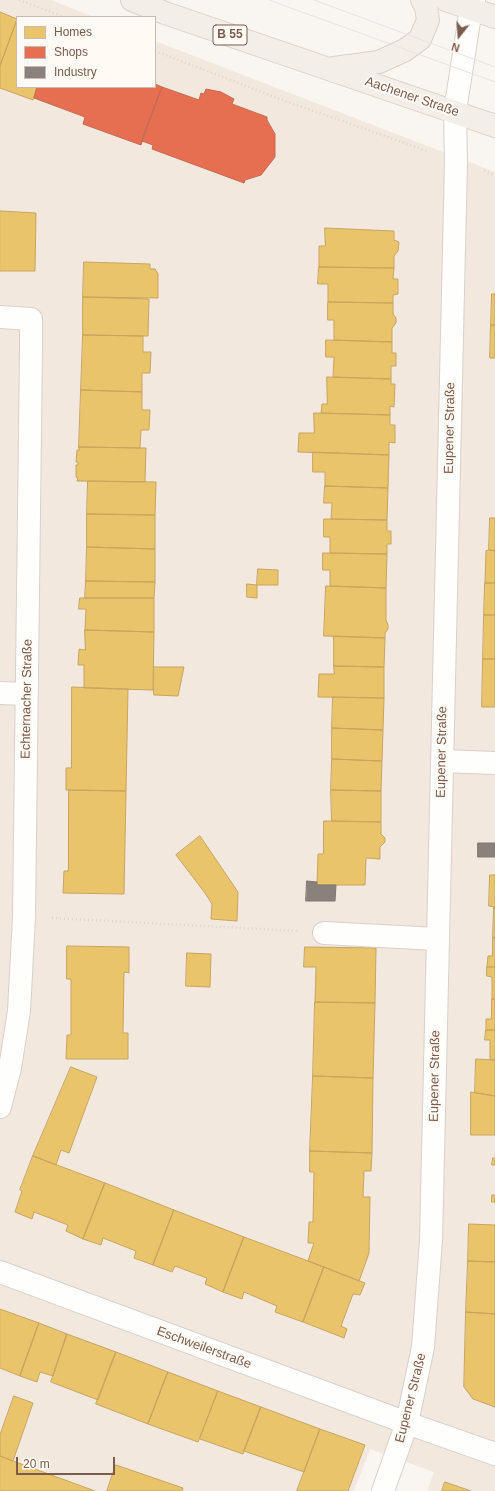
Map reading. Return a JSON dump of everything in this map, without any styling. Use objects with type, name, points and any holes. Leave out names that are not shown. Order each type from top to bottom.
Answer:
[{"type":"main road","name":"Aachener Straße","points":[[132,0],[165,13],[495,126]]},
{"type":"main road","name":"Aachener Straße","points":[[328,68],[379,62],[405,50],[420,39],[428,20],[426,7],[422,0]]},
{"type":"main road","points":[[446,0],[472,4],[495,17]]},
{"type":"street","name":"Eupener Straße","points":[[383,1491],[408,1423],[423,1347],[431,1240],[456,162],[455,112],[472,4]]},
{"type":"street","name":"Echternacher Straße","points":[[0,318],[31,319],[24,917],[19,1011],[10,1068],[0,1107]]},
{"type":"street","points":[[0,693],[26,694]]},
{"type":"street","points":[[442,761],[495,763]]},
{"type":"street","points":[[324,933],[437,939]]},
{"type":"street","name":"Eschweilerstraße","points":[[0,1272],[495,1454]]},
{"type":"path","points":[[19,0],[61,16]]},
{"type":"path","points":[[156,51],[280,99],[495,175]]},
{"type":"path","points":[[24,917],[324,933]]},
{"type":"shaded area","points":[[0,0],[51,0],[91,16],[16,16],[16,88],[156,88],[156,41],[495,172],[495,1491],[427,1491],[434,1472],[370,1449],[354,1491],[0,1491]]},
{"type":"building: Homes","points":[[0,12],[16,19],[16,22],[0,66]]},
{"type":"building: Homes","points":[[16,23],[16,88],[37,88],[33,100],[0,88],[0,66]]},
{"type":"building: Homes","points":[[0,211],[36,213],[35,271],[0,271]]},
{"type":"building: Homes","points":[[325,228],[394,231],[394,240],[399,242],[398,251],[394,256],[394,268],[319,267],[319,246],[325,246]]},
{"type":"building: Homes","points":[[84,262],[150,264],[150,269],[155,269],[158,274],[158,298],[83,297]]},
{"type":"building: Homes","points":[[319,267],[394,268],[393,279],[398,279],[398,294],[393,295],[393,303],[328,302],[328,284],[318,284]]},
{"type":"building: Homes","points":[[492,294],[495,294],[495,325],[491,325]]},
{"type":"building: Homes","points":[[83,297],[149,299],[148,336],[83,335]]},
{"type":"building: Homes","points":[[328,302],[393,303],[393,314],[396,318],[396,323],[392,328],[392,342],[334,340],[334,320],[328,320]]},
{"type":"building: Homes","points":[[491,325],[495,325],[495,358],[490,358]]},
{"type":"building: Homes","points":[[83,335],[143,336],[143,352],[151,352],[150,373],[142,373],[142,392],[81,390]]},
{"type":"building: Homes","points":[[326,340],[392,342],[392,353],[396,353],[396,366],[391,366],[391,379],[333,377],[334,357],[326,357]]},
{"type":"building: Homes","points":[[327,377],[391,379],[391,384],[395,384],[394,407],[390,406],[390,415],[321,413],[322,404],[327,404]]},
{"type":"building: Homes","points":[[81,390],[142,392],[142,410],[150,410],[149,430],[141,430],[140,448],[79,447]]},
{"type":"building: Homes","points":[[314,413],[390,415],[390,425],[395,425],[395,443],[389,442],[389,455],[298,452],[299,433],[314,433]]},
{"type":"building: Homes","points":[[79,447],[146,448],[145,482],[77,481],[76,465],[78,465],[78,462],[76,462],[77,450],[79,450]]},
{"type":"building: Homes","points":[[313,452],[389,455],[388,488],[325,486],[325,472],[313,472]]},
{"type":"building: Homes","points":[[88,481],[156,482],[155,515],[87,514]]},
{"type":"building: Homes","points":[[325,486],[388,488],[387,520],[331,519],[332,503],[324,503]]},
{"type":"building: Homes","points":[[87,514],[155,515],[155,549],[87,547]]},
{"type":"building: Homes","points":[[490,518],[495,518],[495,551],[489,550]]},
{"type":"building: Homes","points":[[324,519],[387,520],[387,531],[391,531],[391,544],[387,544],[387,554],[330,553],[330,537],[324,537]]},
{"type":"building: Homes","points":[[87,547],[155,549],[155,582],[86,581]]},
{"type":"building: Homes","points":[[486,551],[495,551],[495,583],[485,583]]},
{"type":"building: Homes","points":[[323,553],[387,554],[386,588],[330,586],[330,570],[323,570]]},
{"type":"building: Homes","points":[[258,569],[278,570],[278,585],[257,585]]},
{"type":"building: Homes","points":[[86,581],[155,582],[154,598],[85,598]]},
{"type":"building: Homes","points":[[485,583],[495,583],[495,615],[484,615]]},
{"type":"building: Homes","points":[[247,584],[257,585],[257,598],[247,597]]},
{"type":"building: Homes","points":[[326,586],[386,588],[386,620],[388,629],[385,633],[385,638],[324,636]]},
{"type":"building: Homes","points":[[80,598],[154,598],[154,632],[85,630],[86,609],[79,609]]},
{"type":"building: Homes","points":[[484,615],[495,615],[495,659],[483,659]]},
{"type":"building: Homes","points":[[85,630],[154,632],[153,690],[84,688],[84,665],[78,665],[79,649],[85,650]]},
{"type":"building: Homes","points":[[334,636],[385,638],[384,667],[334,666]]},
{"type":"building: Homes","points":[[483,659],[495,659],[495,707],[482,707]]},
{"type":"building: Homes","points":[[334,666],[384,667],[384,698],[318,697],[319,674],[334,674]]},
{"type":"building: Homes","points":[[154,667],[184,667],[178,696],[154,695]]},
{"type":"building: Homes","points":[[72,687],[128,689],[126,791],[66,790],[66,768],[71,768]]},
{"type":"building: Homes","points":[[333,697],[384,698],[383,730],[332,728]]},
{"type":"building: Homes","points":[[332,728],[383,730],[382,761],[332,759]]},
{"type":"building: Homes","points":[[332,759],[382,761],[381,791],[331,790]]},
{"type":"building: Homes","points":[[69,790],[126,791],[124,894],[63,893],[64,871],[68,871]]},
{"type":"building: Homes","points":[[331,790],[381,791],[381,822],[332,821]]},
{"type":"building: Homes","points":[[324,821],[381,822],[381,834],[385,838],[385,842],[380,847],[380,859],[366,858],[365,885],[317,885],[318,854],[323,854]]},
{"type":"building: Homes","points":[[200,836],[238,892],[237,921],[211,919],[212,904],[176,855]]},
{"type":"building: Homes","points":[[490,875],[495,875],[495,907],[489,906]]},
{"type":"building: Homes","points":[[494,907],[495,938],[493,938]]},
{"type":"building: Homes","points":[[493,938],[495,938],[495,967],[487,967],[488,956],[492,956]]},
{"type":"building: Homes","points":[[67,946],[129,947],[129,973],[124,972],[123,1033],[128,1033],[128,1059],[66,1059],[67,1035],[71,1035],[71,979],[67,979]]},
{"type":"building: Homes","points":[[305,947],[376,948],[375,1003],[315,1002],[316,967],[304,967]]},
{"type":"building: Homes","points":[[187,953],[211,954],[210,987],[186,986]]},
{"type":"building: Homes","points":[[487,967],[495,967],[495,999],[492,999],[492,977],[487,976]]},
{"type":"building: Homes","points":[[492,999],[495,999],[495,1030],[486,1030],[486,1019],[491,1019]]},
{"type":"building: Homes","points":[[315,1002],[375,1003],[373,1078],[313,1076]]},
{"type":"building: Homes","points":[[486,1030],[495,1030],[495,1060],[490,1060],[490,1040],[485,1040]]},
{"type":"building: Homes","points":[[476,1059],[495,1060],[495,1096],[475,1093]]},
{"type":"building: Homes","points":[[71,1067],[97,1077],[69,1153],[61,1150],[56,1165],[33,1156]]},
{"type":"building: Homes","points":[[313,1076],[373,1078],[372,1153],[310,1151]]},
{"type":"building: Homes","points":[[471,1092],[495,1096],[495,1135],[471,1135]]},
{"type":"building: Homes","points":[[310,1151],[372,1153],[371,1171],[364,1171],[363,1197],[370,1197],[369,1253],[359,1281],[308,1261],[314,1243],[308,1243],[309,1222],[313,1222],[314,1172],[310,1172]]},
{"type":"building: Homes","points":[[33,1156],[105,1183],[83,1239],[66,1231],[68,1225],[34,1212],[32,1219],[15,1212],[22,1191],[20,1190]]},
{"type":"building: Homes","points":[[493,1158],[495,1158],[495,1165],[492,1165]]},
{"type":"building: Homes","points":[[105,1183],[174,1210],[153,1265],[134,1258],[136,1251],[103,1238],[101,1245],[83,1239]]},
{"type":"building: Homes","points":[[492,1195],[495,1195],[495,1202],[492,1202]]},
{"type":"building: Homes","points":[[174,1210],[244,1237],[223,1292],[205,1284],[207,1278],[175,1266],[172,1272],[153,1265]]},
{"type":"building: Homes","points":[[469,1224],[495,1225],[495,1262],[468,1261]]},
{"type":"building: Homes","points":[[244,1237],[324,1267],[303,1322],[275,1312],[277,1306],[244,1292],[242,1299],[223,1292]]},
{"type":"building: Homes","points":[[468,1261],[495,1262],[495,1314],[466,1312]]},
{"type":"building: Homes","points":[[324,1267],[365,1283],[360,1295],[353,1294],[341,1326],[347,1329],[344,1338],[303,1322]]},
{"type":"building: Homes","points":[[0,1309],[39,1323],[20,1376],[0,1368]]},
{"type":"building: Homes","points":[[466,1312],[495,1314],[495,1407],[473,1399],[464,1387]]},
{"type":"building: Homes","points":[[39,1323],[67,1334],[53,1376],[40,1372],[37,1382],[20,1376]]},
{"type":"building: Homes","points":[[67,1334],[116,1352],[98,1400],[51,1382]]},
{"type":"building: Homes","points":[[116,1352],[168,1372],[148,1424],[96,1404]]},
{"type":"building: Homes","points":[[168,1372],[218,1391],[198,1442],[148,1424]]},
{"type":"building: Homes","points":[[218,1391],[261,1407],[243,1454],[200,1439]]},
{"type":"building: Homes","points":[[14,1396],[33,1403],[13,1461],[0,1456],[0,1435]]},
{"type":"building: Homes","points":[[261,1407],[320,1429],[304,1472],[244,1451]]},
{"type":"building: Homes","points":[[320,1429],[365,1445],[348,1491],[297,1491]]},
{"type":"building: Homes","points":[[0,1456],[13,1461],[95,1491],[0,1491]]},
{"type":"building: Homes","points":[[116,1465],[183,1488],[182,1491],[107,1491]]},
{"type":"building: Homes","points":[[445,1482],[471,1491],[442,1491]]},
{"type":"building: Shops","points":[[156,84],[162,87],[141,145],[83,124],[85,117],[34,98],[37,88],[156,88]]},
{"type":"building: Shops","points":[[162,87],[199,100],[201,93],[204,94],[206,89],[221,92],[234,99],[232,104],[267,117],[267,120],[275,134],[275,157],[261,175],[245,180],[244,183],[152,149],[153,145],[142,141]]},
{"type":"building: Industry","points":[[478,843],[495,843],[495,857],[478,857]]},
{"type":"building: Industry","points":[[307,881],[317,882],[317,885],[336,885],[335,901],[306,901]]},
{"type":"tram line","points":[[269,0],[495,82]]},
{"type":"tram line","points":[[314,0],[495,67]]}]
